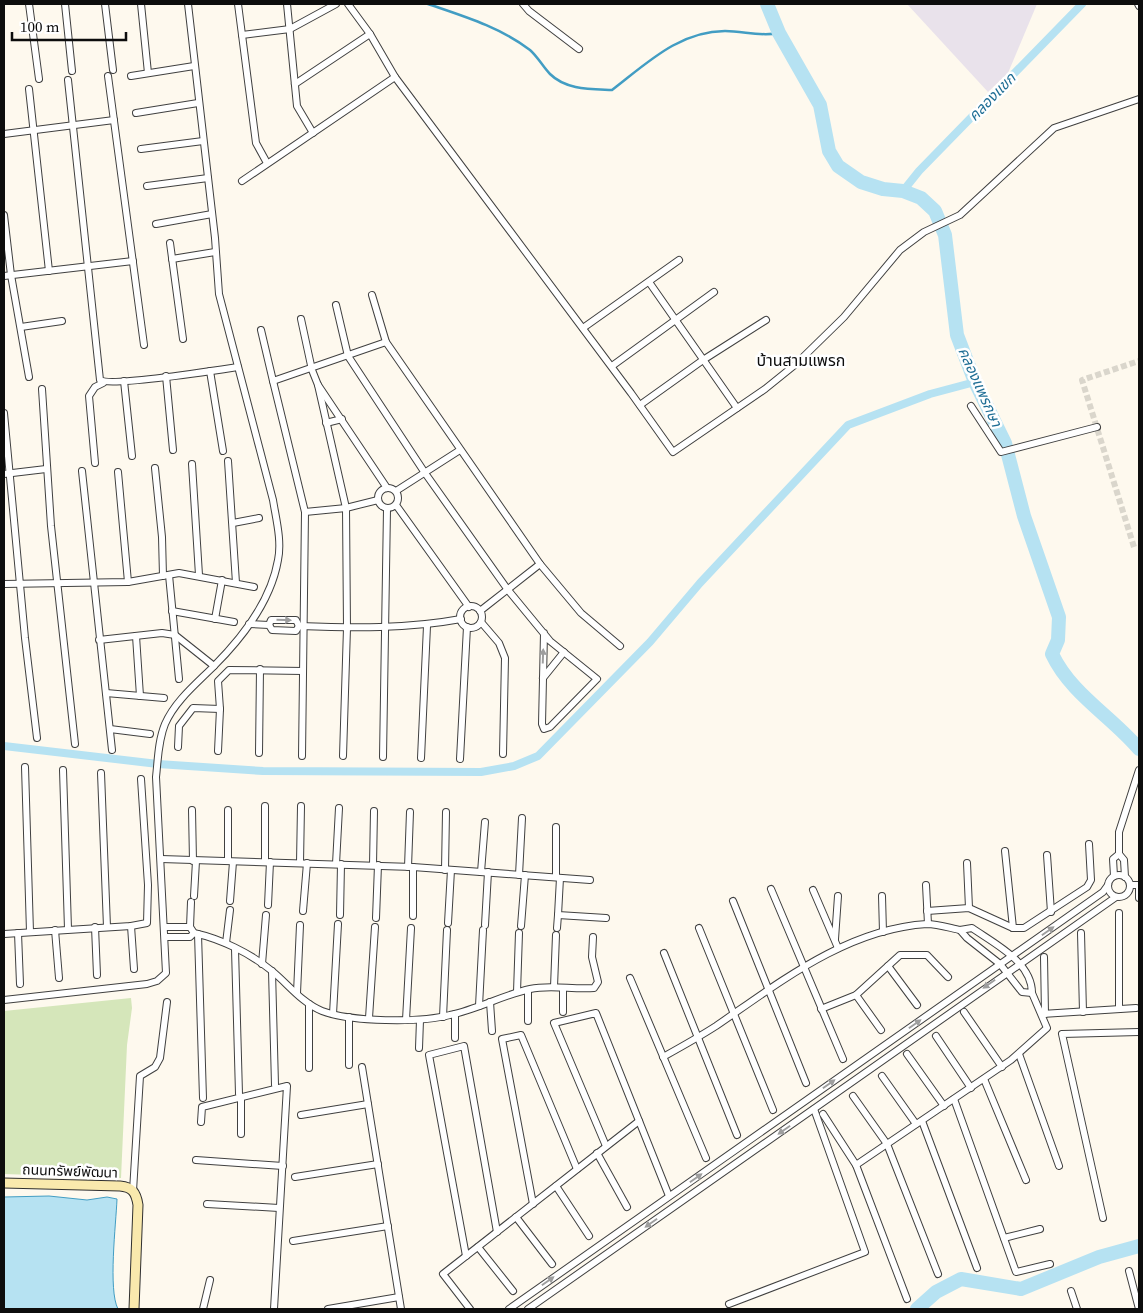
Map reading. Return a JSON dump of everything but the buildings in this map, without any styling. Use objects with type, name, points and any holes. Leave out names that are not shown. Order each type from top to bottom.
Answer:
[{"type":"street","points":[[29,4],[39,79]]},
{"type":"street","points":[[65,4],[72,71]]},
{"type":"street","points":[[105,4],[113,70]]},
{"type":"street","points":[[141,4],[148,73]]},
{"type":"street","points":[[4,1000],[157,982],[166,973],[166,937],[156,777],[158,752],[164,727],[169,716],[194,685],[214,666],[250,624],[260,609],[279,559],[273,500],[220,303],[212,214],[188,4]]},
{"type":"street","points":[[238,4],[256,143],[267,164]]},
{"type":"street","points":[[287,4],[298,111],[313,133]]},
{"type":"street","points":[[242,35],[290,29],[336,4]]},
{"type":"street","points":[[348,4],[370,34],[395,77],[612,366],[673,452],[765,389],[815,347],[900,250],[924,232],[960,215],[1054,128],[1139,99]]},
{"type":"street","points":[[523,4],[580,49]]},
{"type":"street","points":[[295,84],[370,34]]},
{"type":"street","points":[[131,76],[194,66]]},
{"type":"street","points":[[108,76],[144,345]]},
{"type":"street","points":[[242,181],[395,77]]},
{"type":"street","points":[[68,80],[99,374],[100,380],[104,383]]},
{"type":"street","points":[[29,89],[48,271]]},
{"type":"street","points":[[136,112],[198,104]]},
{"type":"street","points":[[4,134],[114,120]]},
{"type":"street","points":[[141,149],[203,141]]},
{"type":"street","points":[[146,186],[208,178]]},
{"type":"street","points":[[156,224],[212,214]]},
{"type":"street","points":[[4,215],[7,275],[21,327],[28,377]]},
{"type":"street","points":[[170,243],[183,339]]},
{"type":"street","points":[[172,259],[215,252]]},
{"type":"street","points":[[583,328],[679,260]]},
{"type":"street","points":[[7,275],[133,261]]},
{"type":"street","points":[[649,282],[737,408]]},
{"type":"street","points":[[612,366],[714,292]]},
{"type":"street","points":[[372,295],[386,342],[540,564],[581,613],[620,646]]},
{"type":"street","points":[[336,305],[348,356],[425,473],[508,590],[544,633],[597,679],[550,728],[544,729],[542,724],[544,633]]},
{"type":"street","points":[[300,319],[312,370],[318,385],[346,508],[347,628],[343,756]]},
{"type":"street","points":[[640,405],[703,360],[766,320]]},
{"type":"street","points":[[21,327],[62,321]]},
{"type":"street","points":[[261,330],[305,512],[301,626],[303,671],[302,756]]},
{"type":"street","points":[[273,381],[312,370],[386,342]]},
{"type":"street","points":[[95,463],[89,396],[95,387],[104,383],[238,367]]},
{"type":"street","points":[[210,371],[223,451]]},
{"type":"street","points":[[166,376],[173,450]]},
{"type":"street","points":[[124,381],[132,456]]},
{"type":"street","points":[[318,385],[386,488]]},
{"type":"street","points":[[42,390],[46,469],[56,582],[75,744]]},
{"type":"street","points":[[971,406],[999,450],[1003,452],[1097,427]]},
{"type":"street","points":[[4,413],[6,474],[37,738]]},
{"type":"street","points":[[326,423],[342,419]]},
{"type":"street","points":[[396,506],[387,508],[381,506],[378,500],[381,491],[386,488],[396,490],[460,450]]},
{"type":"street","points":[[228,461],[236,583]]},
{"type":"street","points":[[192,464],[199,575]]},
{"type":"street","points":[[155,468],[179,679]]},
{"type":"street","points":[[6,474],[46,469]]},
{"type":"street","points":[[82,471],[92,581],[112,750]]},
{"type":"street","points":[[118,472],[128,582]]},
{"type":"street","points":[[396,490],[399,500],[396,506]]},
{"type":"street","points":[[305,512],[346,508],[378,500]]},
{"type":"street","points":[[396,506],[469,607]]},
{"type":"street","points":[[383,757],[387,508]]},
{"type":"street","points":[[233,523],[259,518]]},
{"type":"street","points":[[480,611],[540,564]]},
{"type":"street","points":[[4,584],[92,581],[128,582],[179,573],[199,575],[254,587]]},
{"type":"street","points":[[215,619],[222,580]]},
{"type":"street","points":[[460,620],[461,612],[469,607],[476,607],[480,611],[481,622],[498,643],[505,658],[503,754]]},
{"type":"street","points":[[172,611],[234,622]]},
{"type":"street","points":[[269,625],[271,620],[296,620],[301,626]]},
{"type":"street","points":[[269,625],[272,630],[296,631],[301,626],[347,628],[426,626],[460,620]]},
{"type":"street","points":[[460,620],[467,627],[474,628],[481,622]]},
{"type":"street","points":[[250,624],[269,625]]},
{"type":"street","points":[[421,758],[426,626]]},
{"type":"street","points":[[460,759],[467,627]]},
{"type":"street","points":[[99,640],[162,633],[175,635],[214,666]]},
{"type":"street","points":[[136,636],[140,696]]},
{"type":"street","points":[[543,678],[564,652]]},
{"type":"street","points":[[259,753],[260,669]]},
{"type":"street","points":[[218,751],[220,709],[218,681],[229,670],[303,671]]},
{"type":"street","points":[[106,693],[164,698]]},
{"type":"street","points":[[178,747],[179,726],[194,708],[220,709]]},
{"type":"street","points":[[110,729],[150,734]]},
{"type":"street","points":[[25,767],[30,932]]},
{"type":"street","points":[[63,770],[68,929]]},
{"type":"street","points":[[1130,885],[1125,877],[1124,860],[1119,854],[1119,832],[1139,771]]},
{"type":"street","points":[[101,773],[107,927]]},
{"type":"street","points":[[4,934],[131,926],[147,923],[141,779]]},
{"type":"street","points":[[265,806],[268,905]]},
{"type":"street","points":[[301,806],[303,911]]},
{"type":"street","points":[[339,808],[340,915]]},
{"type":"street","points":[[192,810],[194,931],[202,1098]]},
{"type":"street","points":[[228,810],[231,861],[230,901]]},
{"type":"street","points":[[374,811],[376,918]]},
{"type":"street","points":[[410,812],[410,867],[413,916]]},
{"type":"street","points":[[443,1017],[448,927],[446,812]]},
{"type":"street","points":[[517,992],[522,875],[522,818]]},
{"type":"street","points":[[479,1006],[484,927],[485,822]]},
{"type":"street","points":[[554,987],[558,915],[556,827]]},
{"type":"street","points":[[927,911],[969,908],[1013,928],[1024,928],[1087,887],[1091,880],[1089,844]]},
{"type":"street","points":[[1005,851],[1013,928]]},
{"type":"street","points":[[1047,854],[1051,912]]},
{"type":"street","points":[[509,1309],[1103,892],[1114,876],[1113,859],[1119,854]]},
{"type":"street","points":[[161,859],[375,865],[590,880]]},
{"type":"street","points":[[967,863],[969,908]]},
{"type":"street","points":[[1114,876],[1125,877]]},
{"type":"street","points":[[926,885],[928,924]]},
{"type":"street","points":[[1108,885],[1110,893],[1116,897]]},
{"type":"street","points":[[528,1309],[1019,963],[1116,897],[1126,895],[1130,885]]},
{"type":"street","points":[[1130,885],[1139,885],[1139,898]]},
{"type":"street","points":[[771,889],[842,1059]]},
{"type":"street","points":[[813,890],[838,948]]},
{"type":"street","points":[[835,940],[838,896]]},
{"type":"street","points":[[882,896],[883,932]]},
{"type":"street","points":[[733,901],[806,1083]]},
{"type":"street","points":[[226,943],[230,910]]},
{"type":"street","points":[[1119,914],[1119,1010]]},
{"type":"street","points":[[262,964],[266,915]]},
{"type":"street","points":[[558,915],[606,918]]},
{"type":"street","points":[[333,1014],[338,924]]},
{"type":"street","points":[[663,1058],[698,1037],[768,988],[838,948],[883,932],[928,924],[960,930],[972,928],[1012,956],[1032,982],[1032,993],[1044,1014]]},
{"type":"street","points":[[131,926],[134,969]]},
{"type":"street","points":[[296,993],[300,926]]},
{"type":"street","points":[[165,927],[194,931],[226,943],[272,971],[309,1004],[333,1014],[348,1017],[406,1020],[443,1017],[528,990],[554,987],[594,988],[598,986],[592,957],[593,937]]},
{"type":"street","points":[[369,1018],[375,927]]},
{"type":"street","points":[[94,928],[97,975]]},
{"type":"street","points":[[406,1020],[411,928]]},
{"type":"street","points":[[698,928],[773,1110]]},
{"type":"street","points":[[55,930],[59,978]]},
{"type":"street","points":[[960,930],[967,938],[1000,964],[1022,992],[1032,993]]},
{"type":"street","points":[[166,937],[190,937],[194,931]]},
{"type":"street","points":[[18,933],[20,984]]},
{"type":"street","points":[[1081,933],[1084,1012]]},
{"type":"street","points":[[235,948],[241,1134]]},
{"type":"street","points":[[664,953],[737,1134]]},
{"type":"street","points":[[821,1009],[856,994],[900,955],[927,955],[948,977]]},
{"type":"street","points":[[856,1165],[1002,1067],[1019,1054],[1046,1028],[1044,1014],[1044,957]]},
{"type":"street","points":[[888,966],[917,1005]]},
{"type":"street","points":[[272,971],[275,1085]]},
{"type":"street","points":[[630,978],[706,1158]]},
{"type":"street","points":[[563,988],[563,1012]]},
{"type":"street","points":[[528,990],[528,1021]]},
{"type":"street","points":[[856,994],[881,1030]]},
{"type":"street","points":[[133,1190],[140,1076],[155,1067],[160,1058],[167,1002]]},
{"type":"street","points":[[490,1002],[492,1031]]},
{"type":"street","points":[[309,1004],[309,1068]]},
{"type":"street","points":[[1044,1014],[1136,1008]]},
{"type":"street","points":[[964,1012],[1002,1067]]},
{"type":"street","points":[[606,1146],[554,1023],[596,1013],[670,1196]]},
{"type":"street","points":[[455,1014],[455,1038]]},
{"type":"street","points":[[348,1017],[349,1065]]},
{"type":"street","points":[[419,1048],[420,1020]]},
{"type":"street","points":[[1103,1218],[1062,1034],[1139,1032]]},
{"type":"street","points":[[533,1204],[502,1040],[520,1035],[577,1169]]},
{"type":"street","points":[[936,1036],[971,1088]]},
{"type":"street","points":[[466,1256],[429,1055],[464,1046],[497,1232]]},
{"type":"street","points":[[875,1052],[881,1060]]},
{"type":"street","points":[[908,1054],[944,1106]]},
{"type":"street","points":[[1019,1054],[1059,1166]]},
{"type":"street","points":[[362,1067],[401,1309]]},
{"type":"street","points":[[882,1076],[919,1123],[977,1268]]},
{"type":"street","points":[[984,1079],[1026,1180]]},
{"type":"street","points":[[200,1122],[202,1107],[286,1086],[274,1309]]},
{"type":"street","points":[[853,1096],[887,1144],[938,1274]]},
{"type":"street","points":[[954,1099],[1016,1272],[1050,1264]]},
{"type":"street","points":[[301,1115],[368,1104]]},
{"type":"street","points":[[729,1304],[865,1252],[814,1109]]},
{"type":"street","points":[[823,1114],[856,1165],[906,1299]]},
{"type":"street","points":[[470,1309],[443,1274],[639,1121]]},
{"type":"street","points":[[597,1153],[627,1207]]},
{"type":"street","points":[[196,1160],[283,1166]]},
{"type":"street","points":[[295,1178],[378,1164]]},
{"type":"street","name":"ถนนทรัพย์พัฒนา","points":[[4,1183],[120,1186],[133,1190],[138,1204],[134,1309]]},
{"type":"street","points":[[556,1186],[589,1236]]},
{"type":"street","points":[[207,1204],[279,1208]]},
{"type":"street","points":[[516,1217],[552,1264]]},
{"type":"street","points":[[293,1242],[388,1226]]},
{"type":"street","points":[[1004,1238],[1040,1229]]},
{"type":"street","points":[[478,1247],[513,1291]]},
{"type":"street","points":[[1129,1271],[1139,1308]]},
{"type":"street","points":[[203,1309],[210,1280]]},
{"type":"street","points":[[1071,1290],[1077,1309]]},
{"type":"street","points":[[328,1309],[399,1297]]},
{"type":"shaded area","points":[[907,4],[1037,4],[1008,73],[988,92]]},
{"type":"green space","points":[[131,998],[132,1008],[127,1045],[121,1178],[4,1174],[4,1011]]},
{"type":"water","points":[[49,1196],[87,1200],[107,1197],[117,1199],[113,1287],[118,1309],[4,1309],[4,1197]]},
{"type":"waterway","points":[[428,4],[481,23],[506,35],[530,50],[556,79],[571,86],[587,89],[612,90],[664,51],[678,43],[708,32],[779,33]]},
{"type":"waterway","name":"คลองแพรกษา","points":[[767,4],[779,33],[820,105],[829,151],[838,166],[861,182],[883,189],[903,191],[921,198],[935,211],[945,235],[957,335],[975,382],[1005,443],[1024,516],[1059,617],[1058,640],[1052,654],[1060,668],[1080,693],[1139,749]]},
{"type":"waterway","name":"คลองแขก","points":[[903,191],[919,171],[1082,4]]},
{"type":"waterway","points":[[4,746],[158,764],[263,771],[481,772],[514,766],[538,756],[650,642],[700,583],[848,425],[930,394],[975,382]]},
{"type":"waterway","points":[[917,1309],[936,1292],[961,1279],[1021,1289],[1099,1257],[1139,1246]]},
{"type":"tunnel","points":[[1134,547],[1082,380],[1139,361]]},
{"type":"district","name":"บ้านสามแพรก","points":[[801,360]]}]
